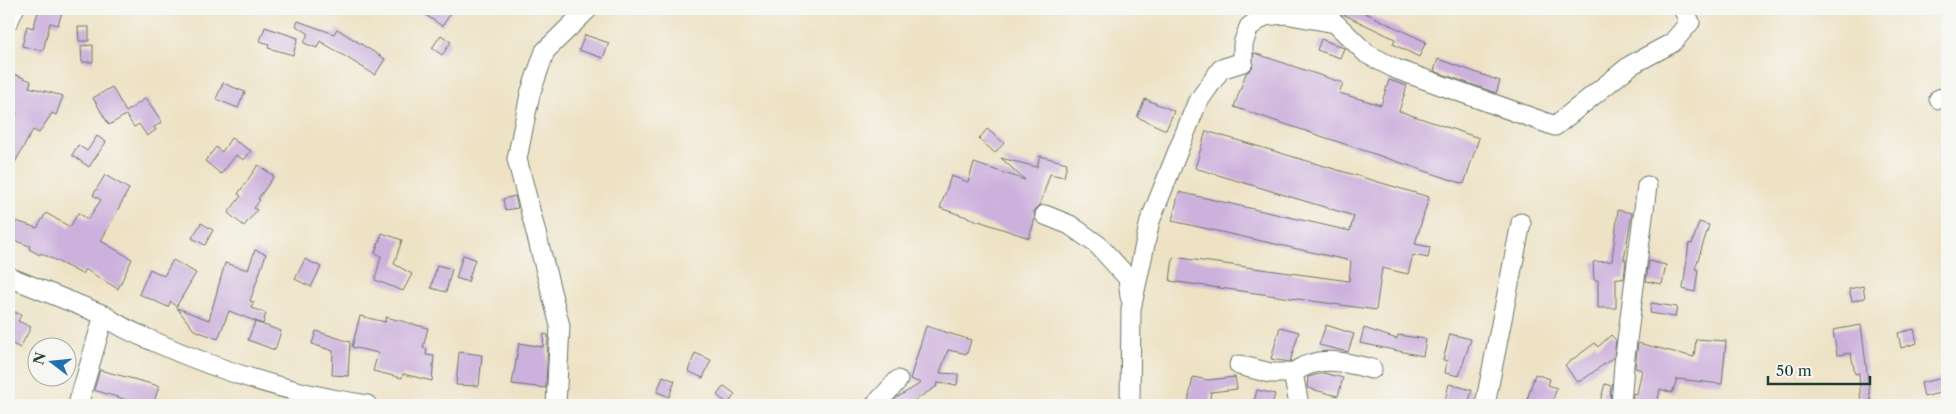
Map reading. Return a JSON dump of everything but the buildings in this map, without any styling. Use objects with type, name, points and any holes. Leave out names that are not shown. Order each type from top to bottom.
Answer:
[{"type":"street","points":[[9,20],[14,9]]},
{"type":"street","points":[[556,405],[560,326],[517,159],[530,94],[545,51],[588,9]]},
{"type":"street","points":[[1131,309],[1150,221],[1198,103],[1221,69],[1243,62],[1243,44],[1249,27],[1264,16],[1285,14],[1335,23],[1367,54],[1396,69],[1555,126],[1631,65],[1672,43],[1690,22],[1683,9]]},
{"type":"street","points":[[1621,405],[1624,364],[1647,186]]},
{"type":"street","points":[[1045,215],[1070,225],[1091,240],[1128,278],[1131,309],[1130,405]]},
{"type":"street","points":[[1485,405],[1521,223]]},
{"type":"street","points":[[9,277],[104,315],[114,323],[170,348],[238,374],[337,403],[367,405]]},
{"type":"street","points":[[78,405],[104,315]]},
{"type":"street","points":[[1239,365],[1270,373],[1294,373],[1302,366],[1318,361],[1341,360],[1372,369]]},
{"type":"street","points":[[1294,373],[1299,405]]},
{"type":"street","points":[[875,405],[898,380]]}]
